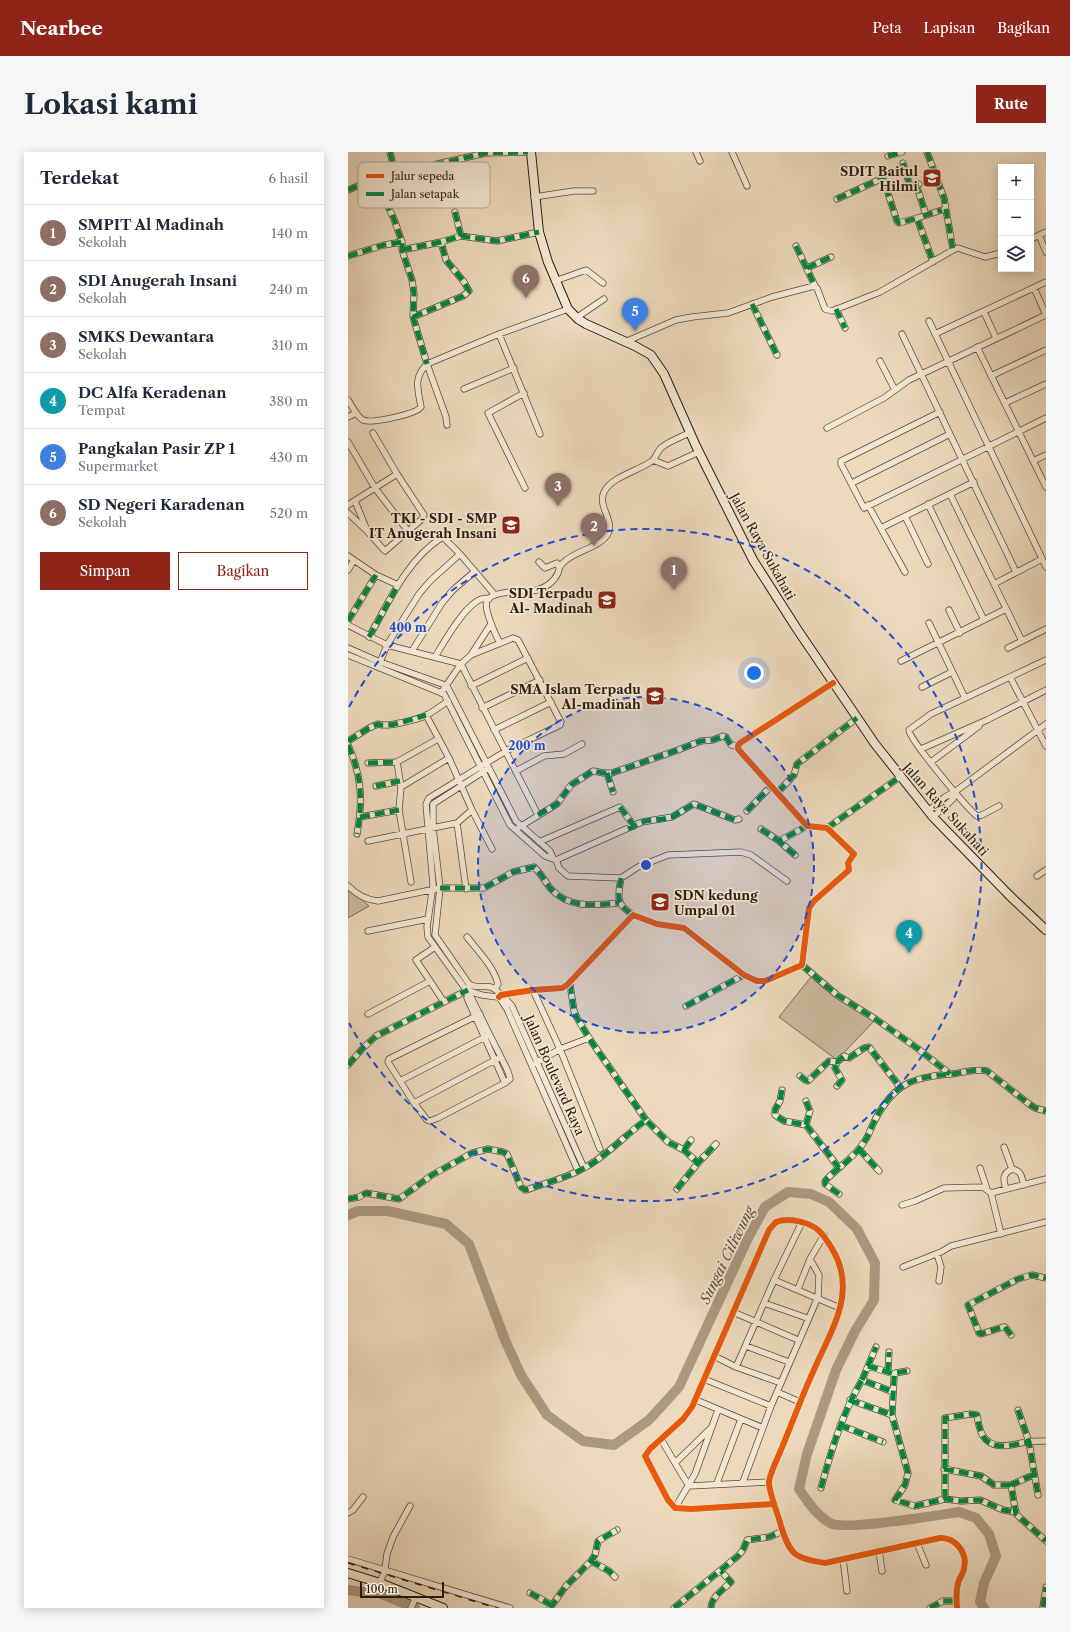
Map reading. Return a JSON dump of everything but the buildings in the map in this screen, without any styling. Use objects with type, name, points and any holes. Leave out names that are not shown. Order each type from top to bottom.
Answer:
[{"type":"main road","name":"Jalan Raya Sukahati","points":[[529,152],[539,232],[555,280],[568,309],[576,318],[596,330],[651,355],[664,374],[689,433],[757,566],[833,683],[875,744],[931,814],[1010,896],[1046,930]]},
{"type":"main road","points":[[348,1573],[380,1583],[414,1603],[443,1608]]},
{"type":"street","points":[[390,152],[392,162]]},
{"type":"street","points":[[447,162],[486,153],[529,152]]},
{"type":"street","points":[[696,152],[700,161]]},
{"type":"street","points":[[732,152],[747,186]]},
{"type":"street","points":[[888,156],[902,152]]},
{"type":"street","points":[[927,152],[944,198],[953,250]]},
{"type":"street","points":[[903,163],[910,186],[917,184],[926,215]]},
{"type":"street","points":[[837,199],[883,178],[897,222],[902,224],[942,210]]},
{"type":"street","points":[[348,190],[358,186]]},
{"type":"street","points":[[534,197],[593,191]]},
{"type":"street","points":[[388,208],[402,242],[402,250],[412,280],[414,293],[413,317],[427,364],[446,417],[447,425]]},
{"type":"street","points":[[454,212],[461,236]]},
{"type":"street","points":[[917,218],[933,262]]},
{"type":"street","points":[[402,250],[441,242],[461,236],[497,241],[539,232]]},
{"type":"street","points":[[1034,238],[1046,232]]},
{"type":"street","points":[[1039,235],[1046,252]]},
{"type":"street","points":[[348,256],[384,245],[402,242]]},
{"type":"street","points":[[413,317],[463,296],[469,291],[464,282],[446,260],[441,242]]},
{"type":"street","points":[[796,246],[825,309],[829,311],[880,292],[958,248],[985,256],[998,254]]},
{"type":"street","points":[[807,268],[831,257]]},
{"type":"street","points":[[555,280],[586,270],[603,284]]},
{"type":"street","points":[[935,334],[1046,282]]},
{"type":"street","points":[[624,342],[676,320],[724,314],[772,297],[815,286]]},
{"type":"street","points":[[826,428],[884,398],[904,383],[1046,315],[1034,288]]},
{"type":"street","points":[[576,318],[604,299]]},
{"type":"street","points":[[752,304],[777,355]]},
{"type":"street","points":[[348,400],[356,413],[363,420],[371,422],[418,410],[421,407],[418,378],[421,370],[427,364],[499,334],[568,309]]},
{"type":"street","points":[[836,309],[845,328]]},
{"type":"street","points":[[984,312],[996,338]]},
{"type":"street","points":[[929,321],[1046,567]]},
{"type":"street","points":[[499,334],[540,434]]},
{"type":"street","points":[[902,334],[1016,572]]},
{"type":"street","points":[[977,347],[1046,487]]},
{"type":"street","points":[[991,376],[1046,350]]},
{"type":"street","points":[[880,361],[895,390]]},
{"type":"street","points":[[464,389],[514,368]]},
{"type":"street","points":[[1005,403],[1046,384]]},
{"type":"street","points":[[524,393],[488,413],[525,488]]},
{"type":"street","points":[[940,412],[841,461],[841,464],[864,508],[962,458],[1046,418]]},
{"type":"street","points":[[348,417],[356,413]]},
{"type":"street","points":[[500,644],[491,624],[486,604],[489,599],[495,595],[537,590],[542,588],[554,580],[560,567],[566,560],[599,543],[607,534],[610,526],[602,500],[607,487],[653,460],[663,446],[689,433]]},
{"type":"street","points":[[348,513],[385,551],[423,517],[424,514],[397,474],[374,434]]},
{"type":"street","points":[[852,483],[950,434]]},
{"type":"street","points":[[348,442],[375,488],[408,531]]},
{"type":"street","points":[[653,460],[668,466],[699,452]]},
{"type":"street","points":[[1033,461],[1046,454]]},
{"type":"street","points":[[348,505],[397,474]]},
{"type":"street","points":[[881,528],[974,482]]},
{"type":"street","points":[[950,494],[1022,641]]},
{"type":"street","points":[[355,501],[366,530]]},
{"type":"street","points":[[928,504],[984,620]]},
{"type":"street","points":[[868,505],[905,572]]},
{"type":"street","points":[[906,516],[928,564]]},
{"type":"street","points":[[369,637],[402,577],[411,566],[439,539],[444,538],[460,554],[495,595]]},
{"type":"street","points":[[379,665],[387,645],[425,586],[460,554]]},
{"type":"street","points":[[348,556],[376,574],[398,585]]},
{"type":"street","points":[[994,584],[1042,559]]},
{"type":"street","points":[[348,570],[354,560]]},
{"type":"street","points":[[540,562],[545,568],[557,563],[560,567]]},
{"type":"street","points":[[412,651],[442,603],[453,590],[474,572]]},
{"type":"street","points":[[348,621],[376,574]]},
{"type":"street","points":[[435,657],[456,623],[468,608],[479,600],[485,598],[489,599]]},
{"type":"street","points":[[901,661],[1006,609]]},
{"type":"street","points":[[949,610],[960,633]]},
{"type":"street","points":[[929,623],[965,698]]},
{"type":"street","points":[[441,693],[445,685],[461,664],[471,655],[491,624]]},
{"type":"street","points":[[348,625],[387,645],[461,664]]},
{"type":"street","points":[[1008,648],[1046,629]]},
{"type":"street","points":[[468,993],[438,948],[434,930],[440,888],[426,804],[428,800],[485,768],[506,751],[560,725],[561,720],[518,640],[513,638],[471,655]]},
{"type":"street","points":[[348,648],[379,665],[441,693],[448,701],[512,815],[521,826],[550,851],[559,868],[568,876],[621,878],[638,867],[668,855],[741,852],[751,855],[787,881]]},
{"type":"street","points":[[348,655],[445,685],[448,688],[510,825],[545,856],[554,859],[645,821],[668,818],[694,804],[735,820],[739,819]]},
{"type":"street","points":[[471,686],[528,658]]},
{"type":"street","points":[[999,806],[982,816],[977,816],[931,762],[909,734],[909,730],[931,714],[1046,660]]},
{"type":"street","points":[[461,664],[482,708],[506,751],[538,815]]},
{"type":"street","points":[[922,687],[952,672]]},
{"type":"street","points":[[1010,677],[1046,746]]},
{"type":"street","points":[[482,708],[540,680]]},
{"type":"street","points":[[738,746],[740,743],[833,683]]},
{"type":"street","points":[[921,749],[987,720],[1046,690]]},
{"type":"street","points":[[348,741],[378,724],[382,726],[393,724],[426,715],[448,701]]},
{"type":"street","points":[[494,730],[551,702]]},
{"type":"street","points":[[426,715],[449,758],[472,810],[492,849]]},
{"type":"street","points":[[778,792],[794,775],[797,764],[858,718]]},
{"type":"street","points":[[931,762],[987,720]]},
{"type":"street","points":[[931,814],[945,797],[956,791],[1046,724]]},
{"type":"street","points":[[514,830],[557,804],[571,785],[590,772],[595,771],[607,773],[651,760],[701,741],[712,740],[723,736],[726,737],[731,745],[738,746]]},
{"type":"street","points":[[368,763],[396,762],[438,738]]},
{"type":"street","points":[[516,771],[544,756],[564,754],[582,744]]},
{"type":"street","points":[[348,745],[357,764],[361,792],[360,817],[357,834]]},
{"type":"street","points":[[738,746],[738,749],[807,826]]},
{"type":"street","points":[[401,787],[449,758]]},
{"type":"street","points":[[396,762],[401,787],[399,810],[411,882]]},
{"type":"street","points":[[607,773],[613,792]]},
{"type":"street","points":[[827,828],[900,777]]},
{"type":"street","points":[[376,786],[400,781]]},
{"type":"street","points":[[747,811],[771,786]]},
{"type":"street","points":[[539,842],[620,807],[634,826]]},
{"type":"street","points":[[360,817],[399,810]]},
{"type":"street","points":[[368,841],[457,823],[472,810]]},
{"type":"street","points":[[457,823],[466,889]]},
{"type":"street","points":[[779,841],[807,826],[827,828],[853,852],[854,855],[848,863],[849,870],[814,901],[809,908],[802,965]]},
{"type":"street","points":[[430,829],[432,889],[427,930],[429,939],[469,984],[473,986],[490,987],[495,989],[500,996]]},
{"type":"street","points":[[761,829],[779,841],[795,855]]},
{"type":"street","points":[[348,886],[361,897],[378,901],[440,888],[484,888],[513,872],[534,867],[558,897],[565,900],[582,905],[619,903]]},
{"type":"street","points":[[1037,876],[1046,870]]},
{"type":"street","points":[[621,878],[618,899],[621,906],[633,915],[656,924],[684,928],[744,975],[757,981],[766,981],[802,965]]},
{"type":"street","points":[[348,1065],[376,1036],[444,1002],[468,993],[500,996],[534,990],[562,988],[570,984],[633,915]]},
{"type":"street","points":[[368,930],[428,919]]},
{"type":"street","points":[[427,930],[434,930]]},
{"type":"street","points":[[467,937],[496,979],[498,984],[495,989]]},
{"type":"street","points":[[438,948],[416,960],[444,1002]]},
{"type":"street","points":[[802,965],[837,995],[877,1020],[917,1048],[950,1074]]},
{"type":"street","points":[[686,1006],[744,975]]},
{"type":"street","points":[[368,1014],[430,981]]},
{"type":"street","points":[[469,984],[467,998],[477,1015],[498,1058],[510,1077],[505,1083],[430,1121],[425,1119],[388,1064],[389,1059],[477,1015]]},
{"type":"street","points":[[570,984],[574,1011],[589,1038],[646,1120],[668,1142],[684,1150],[698,1163]]},
{"type":"street","points":[[534,990],[560,1049],[600,1149]]},
{"type":"street","name":"Jalan Boulevard Raya","points":[[500,996],[508,1000],[512,1006],[584,1168]]},
{"type":"street","name":"Jalan Boulevard Raya","points":[[500,996],[578,1171]]},
{"type":"street","points":[[400,1081],[487,1036]]},
{"type":"street","points":[[532,1065],[560,1049],[589,1038]]},
{"type":"street","points":[[836,1086],[842,1080],[835,1068],[837,1062],[844,1056],[849,1058],[864,1048],[869,1047],[900,1087]]},
{"type":"street","points":[[414,1103],[498,1058]]},
{"type":"street","points":[[800,1076],[808,1081],[829,1061],[837,1062]]},
{"type":"street","points":[[839,1194],[824,1183],[829,1176],[865,1142],[876,1119],[900,1087],[909,1082],[938,1074],[980,1070],[988,1071],[1029,1104],[1035,1108],[1046,1111]]},
{"type":"street","points":[[782,1090],[780,1101],[775,1110],[775,1115],[784,1121],[806,1125],[839,1168]]},
{"type":"street","points":[[806,1101],[810,1111],[806,1125]]},
{"type":"street","points":[[348,1199],[359,1197],[366,1193],[399,1199],[432,1175],[462,1158],[483,1149],[507,1154],[520,1187],[525,1190],[563,1178],[584,1168],[646,1120]]},
{"type":"street","points":[[684,1150],[691,1140]]},
{"type":"street","points":[[677,1189],[716,1144]]},
{"type":"street","points":[[1004,1147],[1012,1169],[1021,1173],[1024,1185]]},
{"type":"street","points":[[859,1149],[879,1171]]},
{"type":"street","points":[[980,1168],[989,1191],[1001,1234]]},
{"type":"street","points":[[1006,1189],[1003,1180],[1008,1171],[1012,1169]]},
{"type":"street","points":[[902,1205],[944,1188],[983,1188],[989,1191],[1006,1189],[1046,1179]]},
{"type":"street","points":[[774,1504],[691,1509],[674,1508],[668,1500],[645,1456],[647,1452],[683,1419],[696,1400],[772,1225],[779,1220],[802,1222],[815,1227],[824,1235],[837,1257],[842,1271],[843,1282],[840,1308],[800,1402],[769,1482],[785,1540],[790,1550],[807,1560],[825,1563],[946,1538],[956,1542],[965,1564],[957,1588],[957,1608]]},
{"type":"street","points":[[736,1367],[774,1280],[802,1222]]},
{"type":"street","points":[[904,1267],[937,1254],[951,1246],[1046,1222]]},
{"type":"street","points":[[798,1289],[810,1259],[824,1235]]},
{"type":"street","points":[[937,1254],[941,1267],[939,1281]]},
{"type":"street","points":[[743,1482],[771,1406],[807,1318],[818,1297],[819,1275],[810,1259]]},
{"type":"street","points":[[1011,1335],[1005,1327],[981,1334],[979,1333],[968,1305],[1018,1279],[1032,1275],[1046,1278]]},
{"type":"street","points":[[774,1280],[818,1297],[840,1308]]},
{"type":"street","points":[[764,1303],[807,1318]]},
{"type":"street","points":[[733,1312],[798,1340]]},
{"type":"street","points":[[746,1346],[789,1362]]},
{"type":"street","points":[[821,1488],[830,1453],[850,1400],[862,1380],[876,1347]]},
{"type":"street","points":[[888,1372],[889,1352]]},
{"type":"street","points":[[714,1356],[736,1367],[781,1383]]},
{"type":"street","points":[[868,1366],[894,1374],[896,1372],[907,1371]]},
{"type":"street","points":[[894,1374],[892,1415],[908,1473],[905,1485],[895,1500],[915,1506],[945,1499],[961,1501],[980,1500],[1004,1510],[1016,1512]]},
{"type":"street","points":[[704,1379],[771,1406]]},
{"type":"street","points":[[862,1380],[893,1392]]},
{"type":"street","points":[[777,1392],[800,1402]]},
{"type":"street","points":[[696,1400],[763,1428]]},
{"type":"street","points":[[850,1400],[892,1415]]},
{"type":"street","points":[[674,1508],[689,1486],[695,1474],[718,1410]]},
{"type":"street","points":[[1018,1410],[1029,1442],[1033,1475],[1038,1496]]},
{"type":"street","points":[[945,1499],[945,1418],[977,1415],[984,1437],[990,1442],[999,1446],[1009,1446],[1029,1442],[1046,1442]]},
{"type":"street","points":[[717,1483],[741,1419]]},
{"type":"street","points":[[840,1426],[883,1442]]},
{"type":"street","points":[[675,1463],[711,1428]]},
{"type":"street","points":[[661,1439],[689,1486]]},
{"type":"street","points":[[944,1469],[981,1476],[994,1485],[1011,1485],[1033,1475]]},
{"type":"street","points":[[689,1486],[717,1483],[769,1482]]},
{"type":"street","points":[[1011,1485],[1016,1512],[1046,1542]]},
{"type":"street","points":[[348,1513],[353,1510],[363,1497]]},
{"type":"street","points":[[380,1583],[393,1537],[410,1506]]},
{"type":"street","points":[[530,1593],[551,1607],[566,1586],[591,1561],[598,1548],[598,1541],[617,1530]]},
{"type":"street","points":[[674,1608],[740,1554],[747,1540],[769,1537],[783,1531]]},
{"type":"street","points":[[917,1543],[926,1565]]},
{"type":"street","points":[[879,1551],[882,1571]]},
{"type":"street","points":[[348,1559],[510,1608]]},
{"type":"street","points":[[843,1559],[847,1592]]},
{"type":"street","points":[[591,1561],[615,1577]]},
{"type":"street","points":[[711,1608],[714,1599],[731,1582],[721,1571]]},
{"type":"street","points":[[1043,1607],[1046,1587]]},
{"type":"street","points":[[930,1608],[943,1601],[956,1601]]},
{"type":"shaded area","points":[[348,888],[369,906],[348,918]]},
{"type":"shaded area","points":[[811,977],[826,990],[875,1020],[837,1060],[779,1017]]},
{"type":"waterway","name":"Sungai Ciliwung","points":[[348,1215],[358,1211],[388,1211],[446,1224],[469,1244],[505,1340],[521,1375],[547,1415],[583,1441],[614,1445],[649,1420],[679,1387],[748,1238],[765,1207],[788,1192],[811,1194],[829,1202],[857,1229],[875,1263],[874,1300],[855,1331],[836,1370],[807,1454],[799,1489],[813,1508],[825,1520],[838,1525],[892,1522],[959,1512],[976,1518],[989,1534],[996,1556],[984,1583],[980,1602],[984,1608]]},
{"type":"waterway","points":[[348,1590],[362,1592],[374,1591],[415,1608]]},
{"type":"railway","points":[[348,1563],[497,1608]]},
{"type":"marked path","points":[[390,152],[392,162]]},
{"type":"marked path","points":[[446,162],[486,153],[528,152]]},
{"type":"marked path","points":[[888,156],[902,152]]},
{"type":"marked path","points":[[927,152],[944,198],[953,250]]},
{"type":"marked path","points":[[903,163],[910,186],[919,184]]},
{"type":"marked path","points":[[837,199],[883,178],[897,221],[899,223],[917,218],[933,262]]},
{"type":"marked path","points":[[916,184],[926,215]]},
{"type":"marked path","points":[[348,190],[358,186]]},
{"type":"marked path","points":[[389,208],[402,242],[402,250],[412,280],[414,293],[413,317],[427,364]]},
{"type":"marked path","points":[[923,216],[942,210]]},
{"type":"marked path","points":[[455,212],[461,236]]},
{"type":"marked path","points":[[402,250],[441,242],[461,236],[497,241],[539,232]]},
{"type":"marked path","points":[[348,256],[384,245],[402,242]]},
{"type":"marked path","points":[[413,317],[463,296],[469,291],[464,282],[446,260],[441,242]]},
{"type":"marked path","points":[[796,246],[815,286]]},
{"type":"marked path","points":[[807,268],[831,257]]},
{"type":"marked path","points":[[752,304],[777,355]]},
{"type":"marked path","points":[[836,309],[845,328]]},
{"type":"marked path","points":[[348,621],[376,575]]},
{"type":"marked path","points":[[369,637],[398,585]]},
{"type":"marked path","points":[[348,741],[378,724],[394,724],[426,715]]},
{"type":"marked path","points":[[778,792],[794,775],[797,764],[857,718]]},
{"type":"marked path","points":[[538,815],[557,804],[571,785],[593,771],[612,773],[701,741],[713,740],[723,736],[726,737],[731,745],[738,746]]},
{"type":"marked path","points":[[348,745],[353,756],[359,778],[360,811],[357,834]]},
{"type":"marked path","points":[[368,763],[397,762]]},
{"type":"marked path","points":[[607,773],[613,792]]},
{"type":"marked path","points":[[827,828],[900,777]]},
{"type":"marked path","points":[[376,786],[400,781]]},
{"type":"marked path","points":[[747,811],[771,786]]},
{"type":"marked path","points":[[628,829],[645,821],[672,817],[694,804],[735,820],[739,819]]},
{"type":"marked path","points":[[620,807],[634,826]]},
{"type":"marked path","points":[[360,817],[399,810]]},
{"type":"marked path","points":[[795,855],[779,841],[807,826]]},
{"type":"marked path","points":[[761,829],[779,841]]},
{"type":"marked path","points":[[440,888],[484,888],[513,872],[534,867],[551,889],[566,900],[574,903],[592,905],[619,903]]},
{"type":"marked path","points":[[621,878],[619,900],[623,907],[633,915]]},
{"type":"marked path","points":[[802,965],[837,995],[877,1020],[917,1048],[950,1074]]},
{"type":"marked path","points":[[686,1006],[744,975]]},
{"type":"marked path","points":[[570,984],[574,1011],[577,1018],[591,1041],[646,1120]]},
{"type":"marked path","points":[[348,1065],[376,1036],[468,990]]},
{"type":"marked path","points":[[800,1076],[808,1081],[829,1061],[837,1062],[844,1056],[849,1058],[864,1048],[869,1047],[900,1087]]},
{"type":"marked path","points":[[837,1062],[835,1068],[842,1080],[837,1086]]},
{"type":"marked path","points":[[839,1194],[825,1184],[825,1181],[851,1158],[860,1147],[889,1098],[897,1090],[915,1080],[937,1075],[983,1070],[987,1071],[1035,1108],[1046,1111]]},
{"type":"marked path","points":[[782,1090],[780,1101],[775,1110],[775,1115],[784,1121],[806,1125],[839,1168]]},
{"type":"marked path","points":[[806,1101],[810,1111],[806,1125]]},
{"type":"marked path","points":[[348,1199],[359,1197],[366,1193],[399,1199],[432,1175],[472,1153],[488,1149],[507,1154],[521,1187],[525,1190],[529,1189],[571,1175],[592,1163],[646,1120],[668,1142],[684,1150],[698,1163]]},
{"type":"marked path","points":[[684,1150],[691,1140]]},
{"type":"marked path","points":[[677,1189],[716,1144]]},
{"type":"marked path","points":[[859,1149],[879,1171]]},
{"type":"marked path","points":[[1011,1335],[1005,1327],[981,1334],[979,1333],[968,1305],[1018,1279],[1032,1275],[1046,1278]]},
{"type":"marked path","points":[[862,1380],[876,1347]]},
{"type":"marked path","points":[[888,1372],[889,1352]]},
{"type":"marked path","points":[[868,1366],[894,1374]]},
{"type":"marked path","points":[[907,1371],[895,1373],[894,1379],[892,1415],[908,1473],[905,1485],[895,1500],[915,1506],[945,1499],[961,1501],[980,1500],[1003,1510],[1016,1512]]},
{"type":"marked path","points":[[821,1488],[843,1419],[862,1380],[893,1392]]},
{"type":"marked path","points":[[850,1400],[892,1415]]},
{"type":"marked path","points":[[1018,1410],[1029,1442],[1038,1495]]},
{"type":"marked path","points":[[945,1499],[945,1418],[971,1414],[977,1415],[982,1434],[991,1444],[1003,1446],[1029,1442]]},
{"type":"marked path","points":[[840,1425],[883,1442]]},
{"type":"marked path","points":[[944,1469],[981,1476],[994,1485],[1011,1485]]},
{"type":"marked path","points":[[1033,1475],[1011,1485],[1016,1514],[1046,1541]]},
{"type":"marked path","points":[[550,1608],[566,1586],[591,1561],[595,1555],[598,1541],[617,1530]]},
{"type":"marked path","points":[[674,1608],[738,1556],[743,1550],[747,1540],[769,1537],[783,1531]]},
{"type":"marked path","points":[[591,1561],[609,1571],[615,1577]]},
{"type":"marked path","points":[[711,1608],[715,1597],[731,1582],[721,1571]]},
{"type":"marked path","points":[[1043,1607],[1046,1587]]},
{"type":"marked path","points":[[530,1593],[552,1605]]},
{"type":"marked path","points":[[930,1608],[943,1601],[956,1601]]},
{"type":"cycle path","points":[[499,997],[501,995],[533,990],[562,988],[567,985],[633,915],[657,924],[684,928],[744,975],[757,981],[765,981],[802,965],[809,908],[814,901],[849,870],[848,863],[854,854],[827,828],[807,826],[738,749],[738,746],[740,743],[833,683]]},
{"type":"cycle path","points":[[774,1504],[691,1509],[675,1508],[668,1500],[645,1456],[650,1449],[683,1419],[692,1407],[769,1230],[776,1222],[792,1220],[814,1227],[820,1232],[831,1247],[839,1263],[843,1279],[842,1295],[834,1326],[805,1390],[769,1479],[769,1487],[784,1536],[795,1554],[806,1559],[825,1563],[940,1538],[951,1540],[959,1547],[965,1562],[964,1571],[957,1587],[957,1608]]},
{"type":"place","name":"SDIT Baitul Hilmi","points":[[932,178]]},
{"type":"place","name":"SD Negeri Karadenan","points":[[526,298]]},
{"type":"place","name":"Pangkalan Pasir ZP 1","points":[[635,331]]},
{"type":"place","name":"SMKS Dewantara","points":[[558,506]]},
{"type":"place","name":"TKI - SDI - SMP IT Anugerah Insani","points":[[511,525]]},
{"type":"place","name":"SDI Anugerah Insani","points":[[594,546]]},
{"type":"place","name":"SMPIT Al Madinah","points":[[674,590]]},
{"type":"place","name":"SDI Terpadu Al- Madinah","points":[[607,600]]},
{"type":"place","name":"SMA Islam Terpadu Al-madinah","points":[[655,696]]},
{"type":"place","name":"SDN kedung Umpal 01","points":[[660,902]]},
{"type":"place","name":"DC Alfa Keradenan","points":[[909,953]]}]
